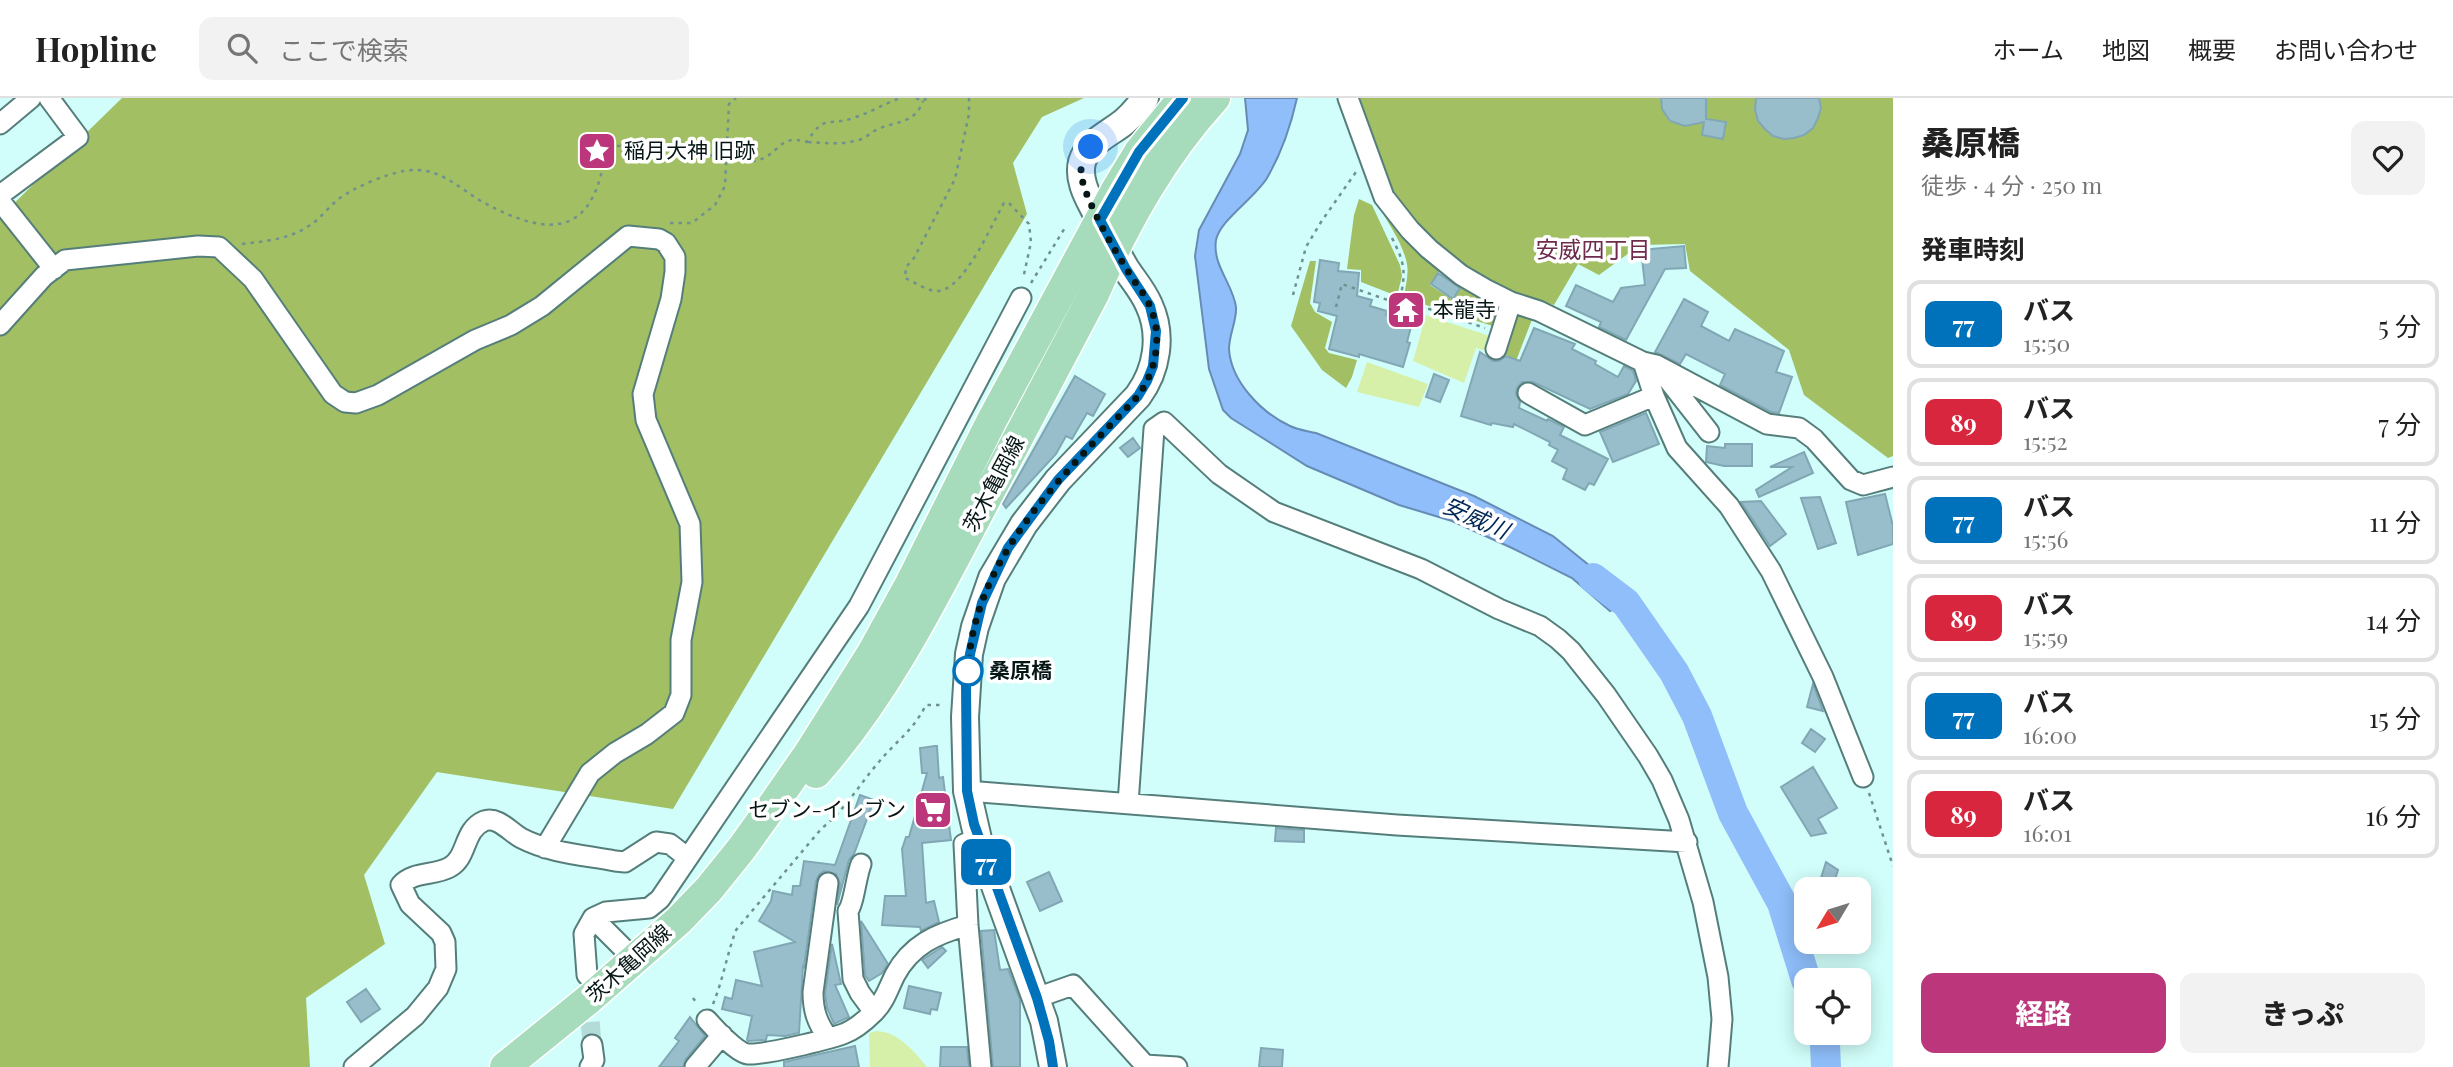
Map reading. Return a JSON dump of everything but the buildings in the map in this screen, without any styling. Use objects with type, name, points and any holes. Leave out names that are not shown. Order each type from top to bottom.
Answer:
[{"type":"main road","name":"茨木亀岡線","points":[[505,1067],[635,960],[709,889],[742,848],[809,753],[872,653],[910,584],[992,420],[1100,220],[1139,152],[1183,98]]},
{"type":"main road","name":"茨木亀岡線","points":[[742,848],[787,807],[822,767],[893,669],[938,590],[1094,294],[1114,246],[1180,138],[1215,98]]},
{"type":"street","points":[[0,124],[31,98]]},
{"type":"street","points":[[0,195],[78,137],[48,98]]},
{"type":"street","points":[[1054,1067],[1037,998],[978,838],[967,791],[965,717],[968,665],[975,627],[992,578],[1008,548],[1042,500],[1138,396],[1153,366],[1156,331],[1150,306],[1114,246],[1082,184],[1083,159],[1098,140],[1130,116],[1145,98]]},
{"type":"street","points":[[1348,98],[1384,197],[1419,240],[1461,275],[1511,302],[1539,311],[1650,364],[1767,424],[1799,428],[1814,439],[1851,480],[1863,485],[1892,481]]},
{"type":"street","points":[[0,201],[54,269]]},
{"type":"street","points":[[0,325],[44,276],[65,260],[198,246],[219,247],[253,279],[333,394],[345,402],[356,403],[378,395],[542,306],[628,236],[659,239],[666,243],[675,257],[671,299],[643,394],[646,420],[690,524],[692,582],[681,640],[681,695],[674,713],[590,773],[545,848]]},
{"type":"street","points":[[587,975],[584,934],[593,918],[606,912],[649,908],[660,900],[859,606],[1021,298]]},
{"type":"street","points":[[1499,341],[1511,302]]},
{"type":"street","points":[[1650,364],[1654,396],[1677,448],[1730,506],[1771,571],[1823,677],[1863,777]]},
{"type":"street","points":[[1650,364],[1709,432]]},
{"type":"street","points":[[1528,393],[1585,425],[1654,396]]},
{"type":"street","points":[[1128,804],[1154,429],[1164,422],[1219,474],[1274,512],[1420,569],[1499,609],[1540,626],[1558,639],[1606,695],[1648,756],[1667,790],[1686,842],[1703,902],[1718,977],[1722,1019],[1718,1067]]},
{"type":"street","points":[[967,791],[1397,825],[1686,842]]},
{"type":"street","points":[[350,1067],[415,1016],[438,988],[446,970],[445,943],[440,933],[410,904],[401,885],[407,878],[451,867],[460,858],[473,828],[487,820],[498,821],[512,834],[545,848],[625,862],[656,842],[670,844],[688,858]]},
{"type":"street","points":[[978,838],[964,844],[968,925],[981,1067]]},
{"type":"street","points":[[861,864],[855,879],[852,905],[848,911],[853,979],[874,1012]]},
{"type":"street","points":[[828,883],[813,1009],[828,1038]]},
{"type":"street","points":[[593,918],[635,960]]},
{"type":"street","points":[[706,1020],[748,1054],[787,1048],[845,1033],[874,1012],[884,1000],[903,963],[924,942],[939,933],[968,925]]},
{"type":"street","points":[[1037,998],[1073,985],[1145,1065],[1177,1067]]},
{"type":"street","points":[[695,1067],[722,1035]]},
{"type":"street","points":[[590,1067],[594,1060],[592,1045]]},
{"type":"path","points":[[659,239],[667,223],[692,223],[715,205],[725,186],[729,104],[736,98]]},
{"type":"path","points":[[807,142],[816,128],[831,120],[852,119],[900,98]]},
{"type":"path","points":[[600,146],[642,146],[684,153],[765,159],[786,140],[795,138],[807,142],[835,144],[860,140],[878,129],[903,123],[915,115],[925,100],[916,98]]},
{"type":"path","points":[[969,98],[955,179],[914,258],[906,267],[905,278],[935,291],[945,290],[957,281],[983,244],[1004,203],[1009,203],[1029,224],[1031,242],[1028,262],[1025,276],[1017,289],[1017,296],[1021,298],[1066,226]]},
{"type":"path","points":[[219,247],[281,240],[312,225],[341,197],[406,170],[428,172],[451,179],[480,200],[512,215],[554,226],[573,220],[586,211],[594,196],[606,146]]},
{"type":"path","points":[[1293,295],[1306,247],[1368,155]]},
{"type":"path","points":[[1392,237],[1405,270],[1397,314]]},
{"type":"path","points":[[1336,307],[1342,284],[1400,302],[1499,341]]},
{"type":"path","points":[[706,1020],[720,988],[728,950],[736,930],[822,828],[836,817],[879,762],[915,725],[926,705],[949,705]]},
{"type":"path","points":[[1863,777],[1893,866]]},
{"type":"green space","points":[[122,98],[1084,98],[1042,117],[1013,163],[1027,214],[673,809],[437,772],[364,875],[385,944],[306,998],[310,1067],[0,1067],[0,217]]},
{"type":"green space","points":[[1360,98],[1893,98],[1893,456],[1888,458],[1804,395],[1789,350],[1690,271],[1685,244],[1640,245],[1599,275],[1578,264],[1554,305],[1512,292],[1451,257],[1414,222],[1393,195]]},
{"type":"green space","points":[[1359,199],[1372,205],[1400,265],[1402,276],[1397,296],[1361,282],[1361,270],[1347,269],[1354,215]]},
{"type":"green space","points":[[1377,203],[1441,268],[1430,285],[1453,300],[1463,285],[1505,307],[1499,328],[1404,298],[1408,272],[1405,256]]},
{"type":"green space","points":[[1310,261],[1316,261],[1310,303],[1315,312],[1332,322],[1325,348],[1329,353],[1357,360],[1346,388],[1322,370],[1291,326]]},
{"type":"green space","points":[[1511,309],[1533,317],[1516,361],[1501,348]]},
{"type":"green space","points":[[1426,315],[1493,337],[1486,351],[1476,348],[1464,383],[1413,361]]},
{"type":"green space","points":[[1367,362],[1428,384],[1419,407],[1357,392]]},
{"type":"green space","points":[[877,1031],[899,1039],[927,1067],[870,1067],[869,1033]]},
{"type":"water","points":[[1245,98],[1297,98],[1285,139],[1267,178],[1224,225],[1216,240],[1217,258],[1236,307],[1229,344],[1231,361],[1235,373],[1250,395],[1269,413],[1290,426],[1316,433],[1474,496],[1553,536],[1627,596],[1626,603],[1610,611],[1572,578],[1512,548],[1452,521],[1399,505],[1307,466],[1231,418],[1223,410],[1209,369],[1195,256],[1199,230],[1240,154],[1248,130]]},
{"type":"waterway","name":"安威川","points":[[1593,578],[1626,603],[1674,672],[1697,716],[1733,813],[1782,903],[1802,968]]},
{"type":"waterway","name":"安威川","points":[[1825,1045],[1826,1067]]},
{"type":"tunnel","points":[[588,993],[592,1045]]},
{"type":"bus line","name":"77","points":[[1053,1067],[1037,998],[978,838],[967,791],[965,717],[970,654],[982,603],[1008,548],[1058,480],[1138,396],[1150,374],[1155,357],[1156,331],[1150,306],[1126,269],[1100,220],[1139,152],[1183,98]]},
{"type":"place","name":"稲月大神 旧跡","points":[[597,151]]},
{"type":"place","name":"本龍寺","points":[[1406,310]]},
{"type":"place","name":"桑原橋","points":[[968,671]]},
{"type":"place","name":"セブン-イレブン","points":[[933,810]]},
{"type":"district","name":"安威四丁目","points":[[1593,250]]},
{"type":"route","points":[[968,671],[982,603],[1008,548],[1058,480],[1138,396],[1147,381],[1155,357],[1156,331],[1150,306],[1126,269],[1082,184],[1083,159],[1091,147]]}]
